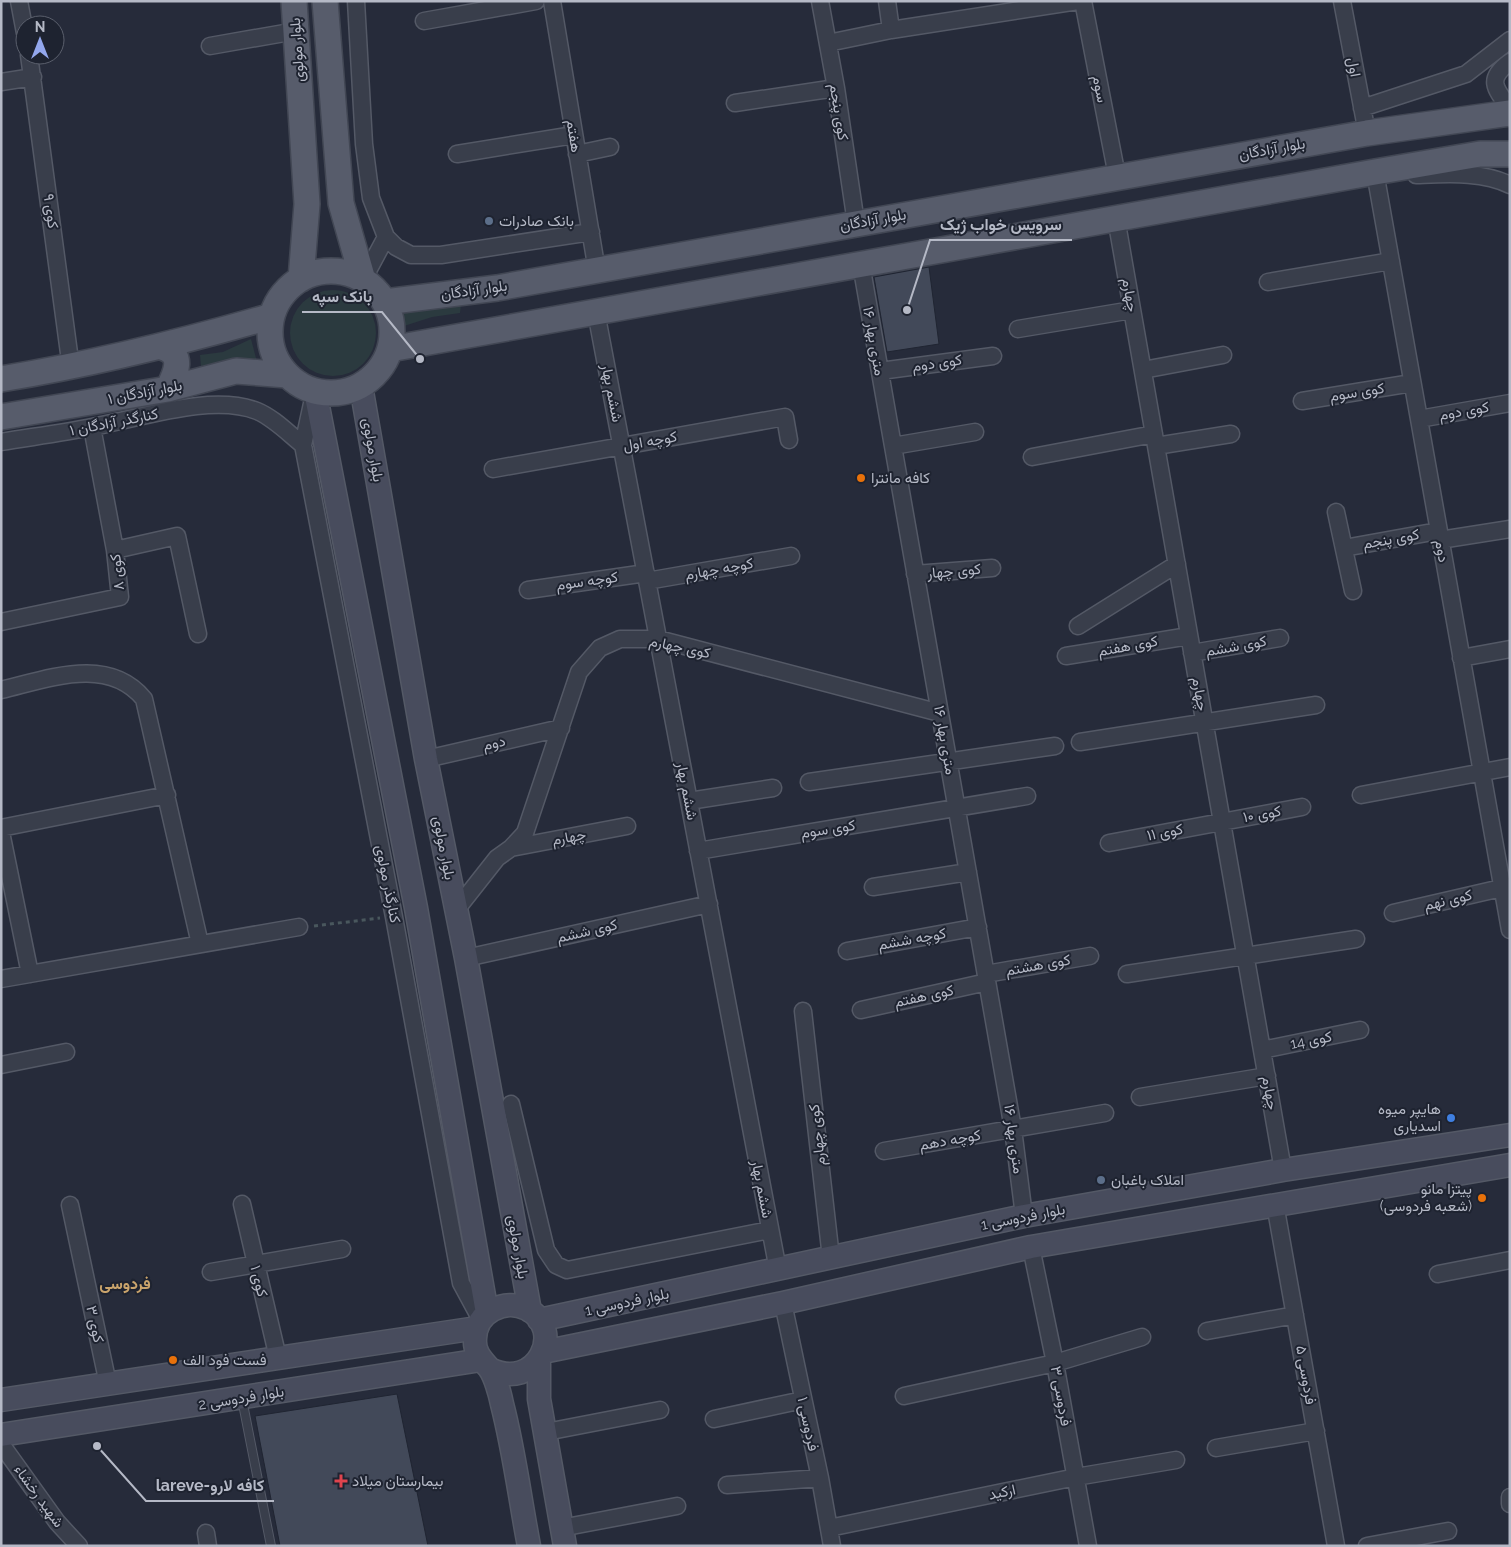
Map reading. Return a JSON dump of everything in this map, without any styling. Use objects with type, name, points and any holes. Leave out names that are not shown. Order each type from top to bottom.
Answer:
[{"type":"main road","name":"بلوار مولوی","points":[[294,1],[307,204],[301,279]]},
{"type":"main road","points":[[325,1],[342,203],[363,280]]},
{"type":"main road","name":"بلوار آزادگان","points":[[385,302],[497,288],[1117,176],[1367,133],[1510,113]]},
{"type":"main road","points":[[1478,117],[1485,124],[1488,134],[1488,142],[1480,154]]},
{"type":"main road","points":[[390,349],[504,327],[862,269],[1376,175],[1480,154],[1510,154]]},
{"type":"main road","points":[[304,174],[313,179],[323,180],[334,175],[339,170]]},
{"type":"main road","points":[[326,272],[351,274],[363,280],[385,302],[390,317],[393,333],[390,349],[384,364],[362,386],[347,392],[331,394],[315,392],[300,385],[278,363],[272,348],[270,332],[272,316],[278,301],[288,289],[301,279],[326,272]]},
{"type":"main road","points":[[497,288],[495,299],[497,315],[504,327]]},
{"type":"main road","points":[[1,379],[71,368],[162,347],[272,316]]},
{"type":"main road","points":[[162,347],[174,354],[178,361],[178,370],[168,389]]},
{"type":"main road","name":"بلوار آزادگان ۱","points":[[1,417],[168,389],[236,371],[288,375]]},
{"type":"main road","name":"بلوار مولوی","points":[[362,386],[426,759],[535,1315]]},
{"type":"main road","points":[[315,392],[416,908],[481,1320],[475,1345],[502,1402],[529,1546]]},
{"type":"main road","name":"بلوار فردوسی 1","points":[[535,1315],[778,1270],[1024,1216],[1283,1170],[1510,1135]]},
{"type":"main road","name":"بلوار فردوسی 1","points":[[541,1356],[1030,1247],[1510,1165]]},
{"type":"main road","points":[[1024,1216],[1030,1247]]},
{"type":"main road","points":[[1,1400],[278,1358],[481,1320],[504,1305],[522,1307],[535,1315],[545,1336],[541,1356],[539,1399],[563,1537]]},
{"type":"main road","points":[[485,1364],[498,1373],[516,1374],[533,1367],[541,1356]]},
{"type":"main road","name":"بلوار فردوسی 2","points":[[1,1435],[242,1398],[485,1364]]},
{"type":"street","points":[[19,1],[22,15]]},
{"type":"street","points":[[356,1],[364,144],[371,198],[386,237],[396,247],[411,255],[441,255],[590,232]]},
{"type":"street","points":[[424,21],[536,1]]},
{"type":"street","name":"هفتم","points":[[552,1],[597,270]]},
{"type":"street","name":"کوی پنجم","points":[[820,1],[836,88],[856,223]]},
{"type":"street","points":[[887,1],[891,30]]},
{"type":"street","points":[[828,43],[891,30],[1078,1]]},
{"type":"street","name":"سوم","points":[[1084,1],[1117,176]]},
{"type":"street","name":"اول","points":[[1342,1],[1367,133]]},
{"type":"street","points":[[210,46],[296,31]]},
{"type":"street","points":[[1362,108],[1466,74],[1510,40]]},
{"type":"street","points":[[1510,62],[1496,74],[1495,82],[1496,89],[1510,108]]},
{"type":"street","name":"کوی ۹","points":[[31,65],[71,368]]},
{"type":"street","points":[[1,82],[33,77]]},
{"type":"street","points":[[735,103],[836,88]]},
{"type":"street","points":[[457,154],[574,135]]},
{"type":"street","points":[[578,154],[610,147]]},
{"type":"street","points":[[1376,175],[1439,174],[1475,176],[1503,181],[1510,185]]},
{"type":"street","name":"دوم","points":[[1376,175],[1481,772],[1506,886],[1510,930]]},
{"type":"street","name":"چهارم","points":[[1117,223],[1283,1170]]},
{"type":"street","points":[[363,280],[386,237]]},
{"type":"street","points":[[1268,282],[1391,261]]},
{"type":"street","name":"۱۶ متری بهار","points":[[862,269],[1013,1129],[1024,1216]]},
{"type":"street","points":[[1018,329],[1132,310]]},
{"type":"street","name":"ششم بهار","points":[[596,312],[778,1270]]},
{"type":"street","points":[[1143,370],[1223,355]]},
{"type":"street","name":"کوی دوم","points":[[880,371],[993,356]]},
{"type":"street","points":[[194,405],[236,371]]},
{"type":"street","name":"کوی سوم","points":[[1302,401],[1412,383]]},
{"type":"street","name":"کنارگذر مولوی","points":[[315,392],[303,445],[394,917],[461,1283],[481,1320]]},
{"type":"street","name":"کوی دوم","points":[[1419,419],[1510,404]]},
{"type":"street","name":"کنارگذر آزادگان ۱","points":[[1,442],[92,427],[194,405],[226,406],[256,411],[273,421],[303,445]]},
{"type":"street","name":"کوچه اول","points":[[492,469],[785,416],[789,440]]},
{"type":"street","name":"کوی ۸","points":[[1,622],[120,597],[115,550],[92,427]]},
{"type":"street","points":[[893,446],[975,432]]},
{"type":"street","points":[[1032,457],[1155,440],[1230,434]]},
{"type":"street","points":[[1336,512],[1353,591]]},
{"type":"street","points":[[1439,536],[1510,529]]},
{"type":"street","points":[[115,550],[178,536],[198,634]]},
{"type":"street","name":"کوی پنجم","points":[[1344,548],[1439,536]]},
{"type":"street","name":"کوچه چهارم","points":[[646,577],[791,556]]},
{"type":"street","points":[[1078,626],[1177,564]]},
{"type":"street","name":"کوی چهار","points":[[916,574],[992,568]]},
{"type":"street","name":"کوچه سوم","points":[[528,590],[646,577]]},
{"type":"street","name":"کوی هفتم","points":[[1066,656],[1189,636]]},
{"type":"street","name":"کوی ششم","points":[[1192,653],[1280,638]]},
{"type":"street","name":"کوی چهارم","points":[[456,910],[496,858],[511,848],[525,833],[579,672],[600,648],[620,639],[658,639],[940,712]]},
{"type":"street","points":[[1461,658],[1510,649]]},
{"type":"street","points":[[1,690],[82,672],[115,677],[134,688],[144,699],[200,944]]},
{"type":"street","points":[[1080,742],[1316,705]]},
{"type":"street","name":"دوم","points":[[426,759],[561,728]]},
{"type":"street","points":[[809,782],[950,763],[1055,746]]},
{"type":"street","points":[[1361,795],[1510,767]]},
{"type":"street","points":[[689,801],[773,788]]},
{"type":"street","points":[[30,974],[1,830],[167,795]]},
{"type":"street","name":"کوی سوم","points":[[698,851],[1027,796]]},
{"type":"street","name":"کوی ۱۰","points":[[1222,821],[1302,807]]},
{"type":"street","name":"کوی ۱۱","points":[[1109,843],[1222,821]]},
{"type":"street","name":"چهارم","points":[[511,848],[627,826]]},
{"type":"street","points":[[873,887],[968,872]]},
{"type":"street","name":"کوی نهم","points":[[1393,913],[1506,886]]},
{"type":"street","name":"کوی ششم","points":[[466,958],[708,904]]},
{"type":"street","points":[[1,979],[299,927]]},
{"type":"street","name":"کوچه ششم","points":[[847,951],[978,927]]},
{"type":"street","points":[[1127,974],[1356,939]]},
{"type":"street","name":"کوی هشتم","points":[[987,978],[1090,956]]},
{"type":"street","name":"کوی هفتم","points":[[861,1010],[987,978]]},
{"type":"street","name":"کوی چهارم","points":[[803,1011],[830,1258]]},
{"type":"street","name":"کوی 14","points":[[1262,1050],[1360,1030]]},
{"type":"street","points":[[1,1065],[66,1052]]},
{"type":"street","points":[[1140,1097],[1266,1076]]},
{"type":"street","points":[[511,1104],[546,1250],[556,1266],[567,1270],[770,1230]]},
{"type":"street","name":"کوچه دهم","points":[[884,1151],[1105,1113]]},
{"type":"street","name":"کوی ۱","points":[[242,1204],[278,1358]]},
{"type":"street","name":"فردوسی ۵","points":[[1275,1204],[1336,1546]]},
{"type":"street","name":"کوی ۳","points":[[70,1205],[108,1384]]},
{"type":"street","name":"فردوسی ۳","points":[[1030,1247],[1055,1363],[1088,1546]]},
{"type":"street","points":[[211,1272],[342,1249]]},
{"type":"street","points":[[1438,1274],[1510,1260]]},
{"type":"street","name":"فردوسی ۱","points":[[783,1303],[820,1478],[832,1546]]},
{"type":"street","points":[[1207,1331],[1295,1315]]},
{"type":"street","points":[[904,1396],[1055,1363],[1142,1337]]},
{"type":"street","points":[[714,1419],[803,1400]]},
{"type":"street","points":[[546,1432],[660,1410]]},
{"type":"street","points":[[1216,1448],[1316,1431]]},
{"type":"street","name":"شهید رخشاء","points":[[1,1444],[57,1522],[79,1546]]},
{"type":"street","name":"ارکید","points":[[829,1528],[1076,1477],[1176,1460]]},
{"type":"street","points":[[727,1485],[820,1478]]},
{"type":"street","points":[[1510,1497],[1510,1504]]},
{"type":"street","points":[[563,1537],[677,1506]]},
{"type":"street","points":[[1367,1546],[1409,1542],[1448,1531]]},
{"type":"lane","points":[[242,1398],[271,1546]]},
{"type":"path","points":[[299,927],[394,917]]},
{"type":"shaded area","points":[[333,290],[349,294],[363,303],[372,317],[376,333],[372,349],[363,363],[349,372],[333,376],[317,372],[303,363],[294,349],[290,333],[294,317],[303,303],[317,294]]},
{"type":"shaded area","points":[[461,304],[460,313],[432,317],[404,326],[399,310]]},
{"type":"shaded area","points":[[251,339],[257,362],[224,361],[201,366],[200,355],[223,352]]},
{"type":"building","points":[[929,267],[939,344],[887,352],[874,277]]},
{"type":"building","name":"بیمارستان میلاد","points":[[397,1394],[428,1546],[280,1546],[255,1416]]},
{"type":"place","name":"بانک صادرات","points":[[489,221]]},
{"type":"place","name":"سرویس خواب ژیک","points":[[907,310]]},
{"type":"place","name":"بانک سپه","points":[[420,359]]},
{"type":"place","name":"کافه مانترا","points":[[861,478]]},
{"type":"place","name":"هایپر میوه اسدیاری","points":[[1451,1118]]},
{"type":"place","name":"املاک باغبان","points":[[1101,1180]]},
{"type":"place","name":"پیتزا مانو (شعبه فردوسی)","points":[[1482,1198]]},
{"type":"place","name":"فست فود الف","points":[[173,1360]]},
{"type":"place","name":"lareve-کافه لارو","points":[[97,1446]]},
{"type":"place","name":"بیمارستان میلاد","points":[[341,1481]]},
{"type":"district","name":"فردوسی","points":[[125,1283]]}]
